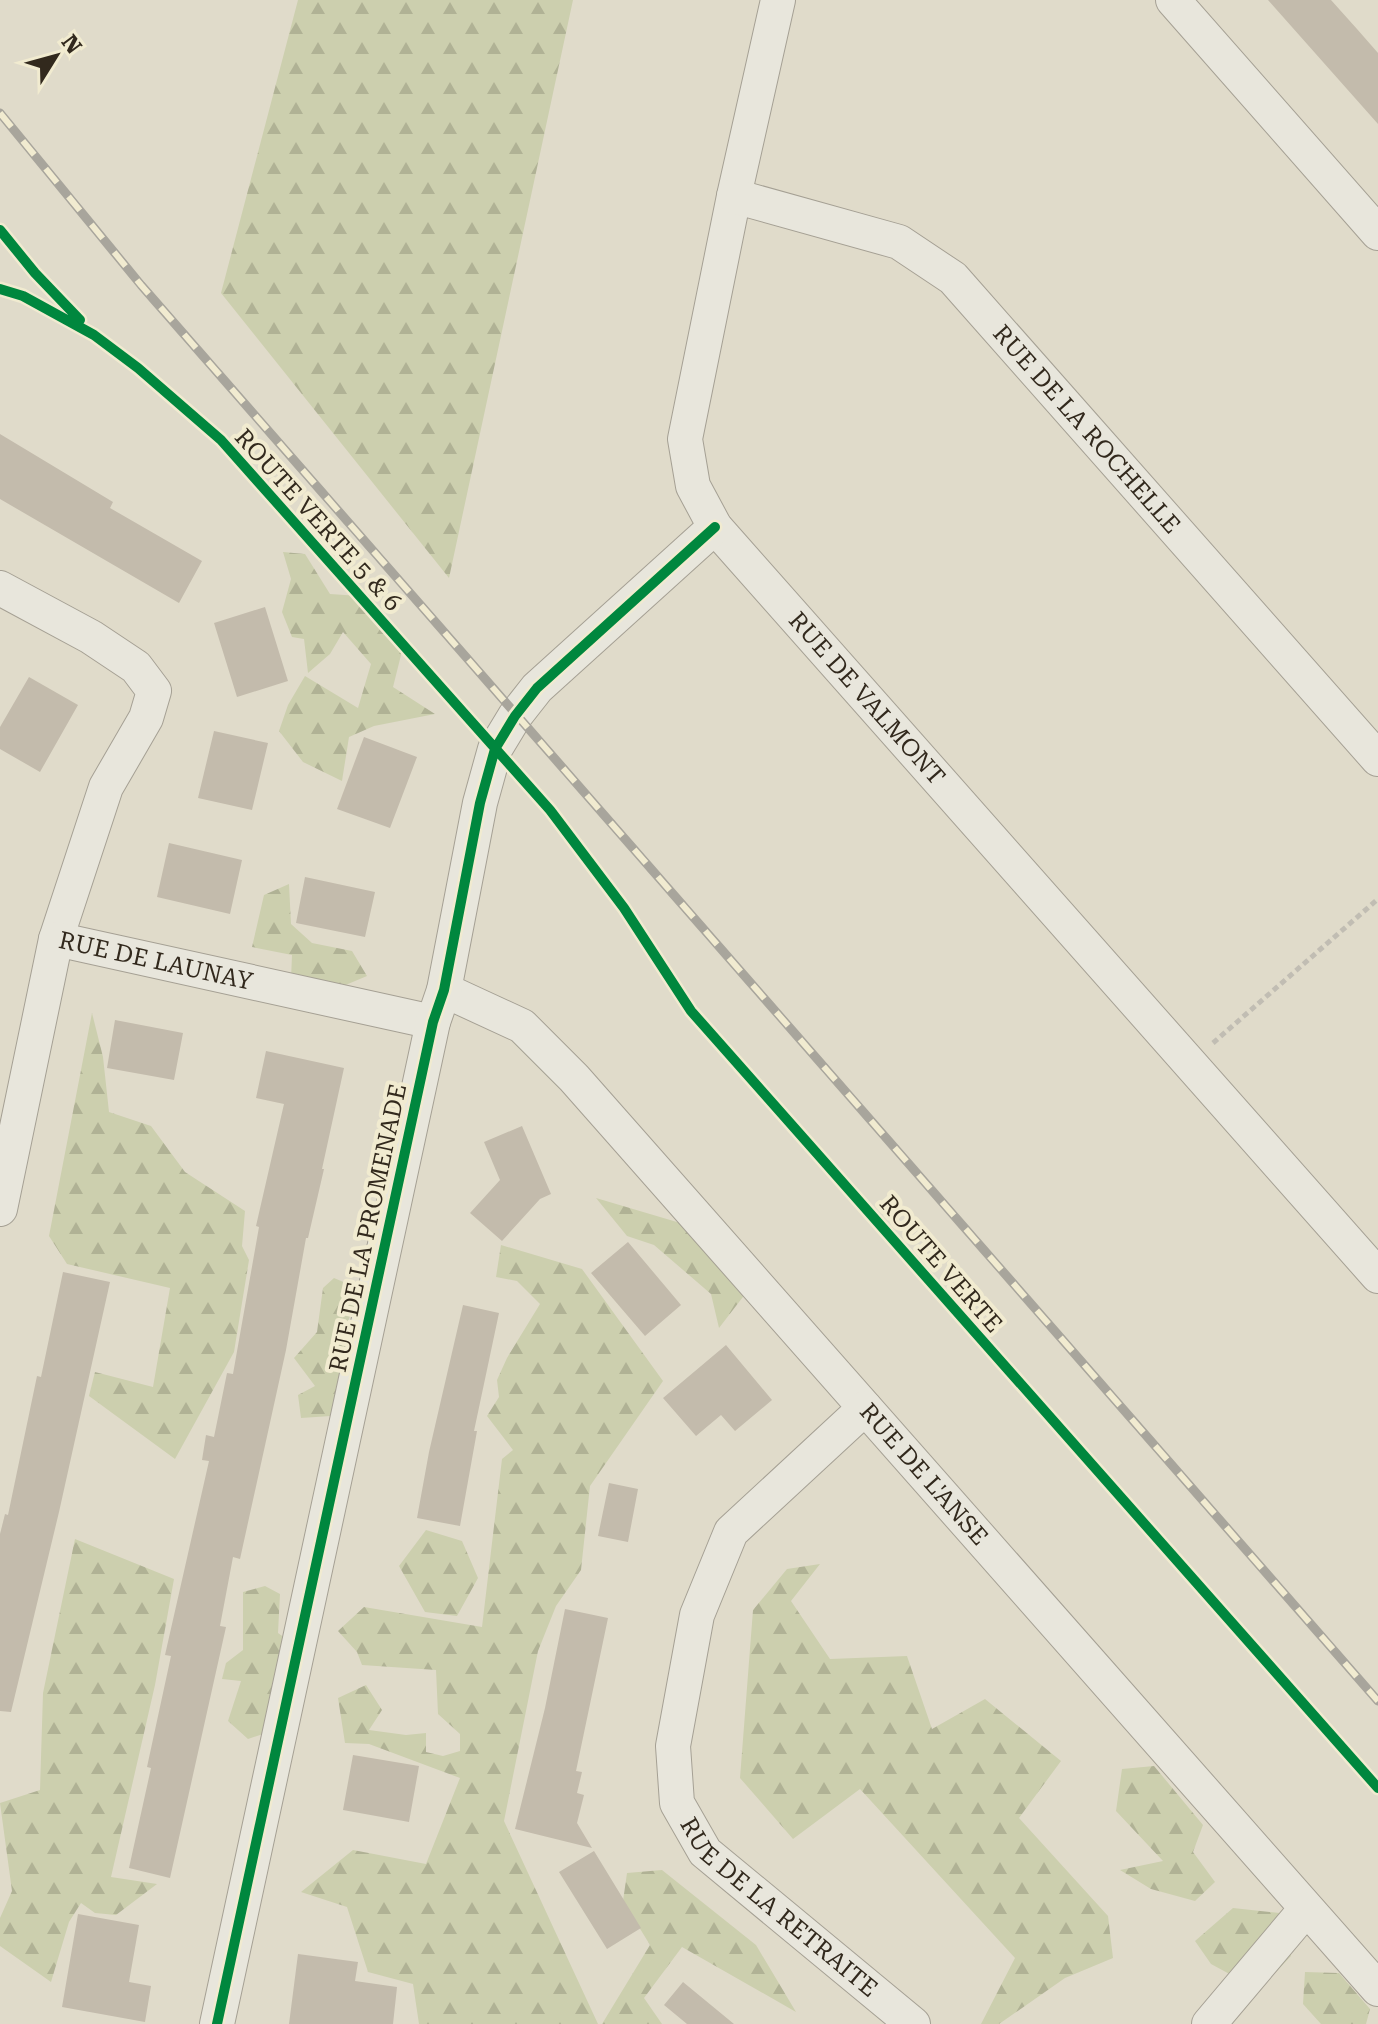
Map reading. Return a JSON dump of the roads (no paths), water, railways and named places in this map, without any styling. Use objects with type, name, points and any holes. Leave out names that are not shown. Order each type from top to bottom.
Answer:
[{"type":"street","name":"RUE DE VALMONT","points":[[778,0],[734,196],[685,439],[693,486],[715,527],[1378,1276]]},
{"type":"street","points":[[1173,0],[1378,233]]},
{"type":"street","name":"RUE DE LA ROCHELLE","points":[[734,196],[899,242],[953,278],[1378,759]]},
{"type":"street","name":"RUE DE LA PROMENADE","points":[[217,2024],[433,1022],[444,990],[480,803],[495,749],[537,688],[715,527]]},
{"type":"street","points":[[0,588],[91,637],[136,667],[154,691],[146,718],[106,787],[56,939]]},
{"type":"street","name":"RUE DE LAUNAY","points":[[0,1209],[56,939],[433,1022]]},
{"type":"street","name":"RUE DE L'ANSE","points":[[444,990],[522,1026],[574,1078],[1378,1989]]},
{"type":"street","name":"RUE DE LA RETRAITE","points":[[865,1408],[731,1532],[697,1615],[673,1746],[677,1803],[705,1852],[913,2024]]},
{"type":"street","points":[[1209,2024],[1306,1909]]},
{"type":"railway","points":[[0,113],[141,285],[1378,1701]]}]
